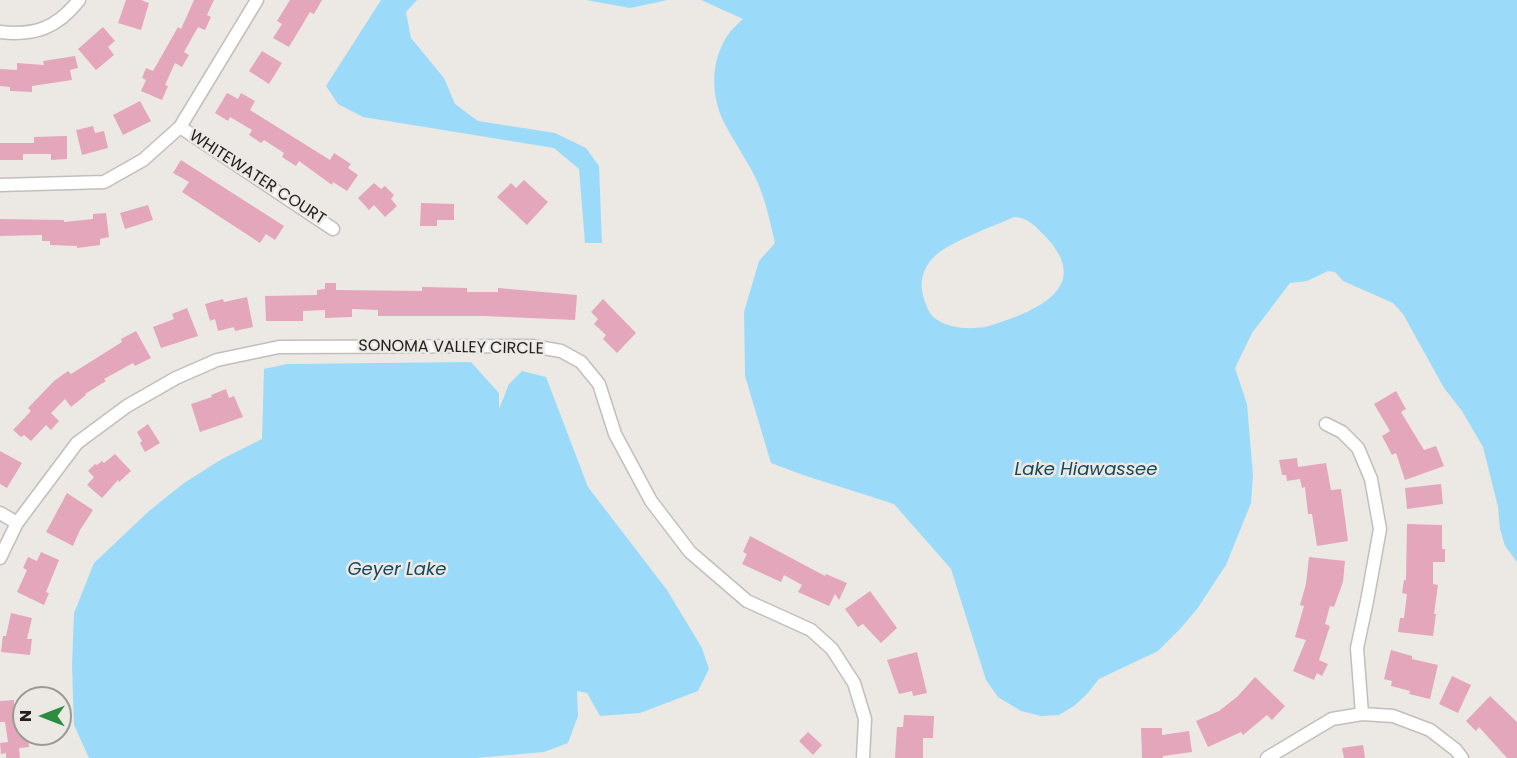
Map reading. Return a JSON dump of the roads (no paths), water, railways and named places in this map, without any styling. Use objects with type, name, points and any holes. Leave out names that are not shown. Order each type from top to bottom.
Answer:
[{"type":"street","points":[[0,32],[45,30],[71,10],[79,0]]},
{"type":"street","points":[[0,185],[104,182],[143,160],[180,128],[257,0]]},
{"type":"street","name":"WHITEWATER COURT","points":[[180,128],[333,229]]},
{"type":"street","name":"SONOMA VALLEY CIRCLE","points":[[0,558],[17,523],[77,443],[128,406],[176,378],[217,360],[279,347],[532,346],[561,351],[581,362],[599,384],[615,434],[646,492],[690,552],[747,601],[811,630],[832,649],[854,683],[865,719],[863,758]]},
{"type":"street","points":[[1326,424],[1342,432],[1358,448],[1371,479],[1380,529],[1357,648],[1362,714]]},
{"type":"street","points":[[0,513],[17,523]]},
{"type":"street","points":[[1267,758],[1332,719],[1362,714],[1393,716],[1430,730],[1456,750],[1462,758]]},
{"type":"water","points":[[381,0],[417,0],[406,12],[411,38],[444,78],[455,104],[478,121],[555,133],[586,148],[599,166],[602,243],[585,243],[579,169],[554,148],[363,117],[338,104],[326,86]]},
{"type":"water","points":[[586,0],[668,0],[630,8]]},
{"type":"water","name":"Lake Hiawassee","points":[[701,0],[1517,0],[1517,562],[1505,546],[1483,447],[1462,411],[1444,388],[1403,314],[1393,303],[1343,281],[1335,272],[1328,271],[1307,281],[1290,283],[1252,333],[1235,368],[1247,404],[1253,475],[1251,503],[1226,565],[1197,609],[1158,651],[1099,679],[1074,706],[1059,715],[1041,716],[1021,711],[998,697],[986,680],[951,569],[894,504],[771,463],[745,376],[744,312],[759,261],[775,243],[760,189],[721,117],[714,80],[715,67],[723,43],[743,19]],"holes":[[[1014,217],[1019,217],[1037,228],[1058,254],[1064,270],[1061,283],[1053,295],[1024,313],[989,326],[955,327],[934,318],[922,290],[922,278],[931,260],[962,239]]]},
{"type":"water","name":"Geyer Lake","points":[[471,362],[499,393],[499,409],[509,384],[522,371],[546,377],[588,487],[667,590],[702,648],[709,669],[698,691],[640,713],[600,716],[587,693],[577,691],[578,716],[568,743],[544,752],[476,758],[89,758],[74,725],[72,666],[74,613],[94,563],[149,511],[184,483],[222,459],[262,439],[264,369],[287,364]]}]
